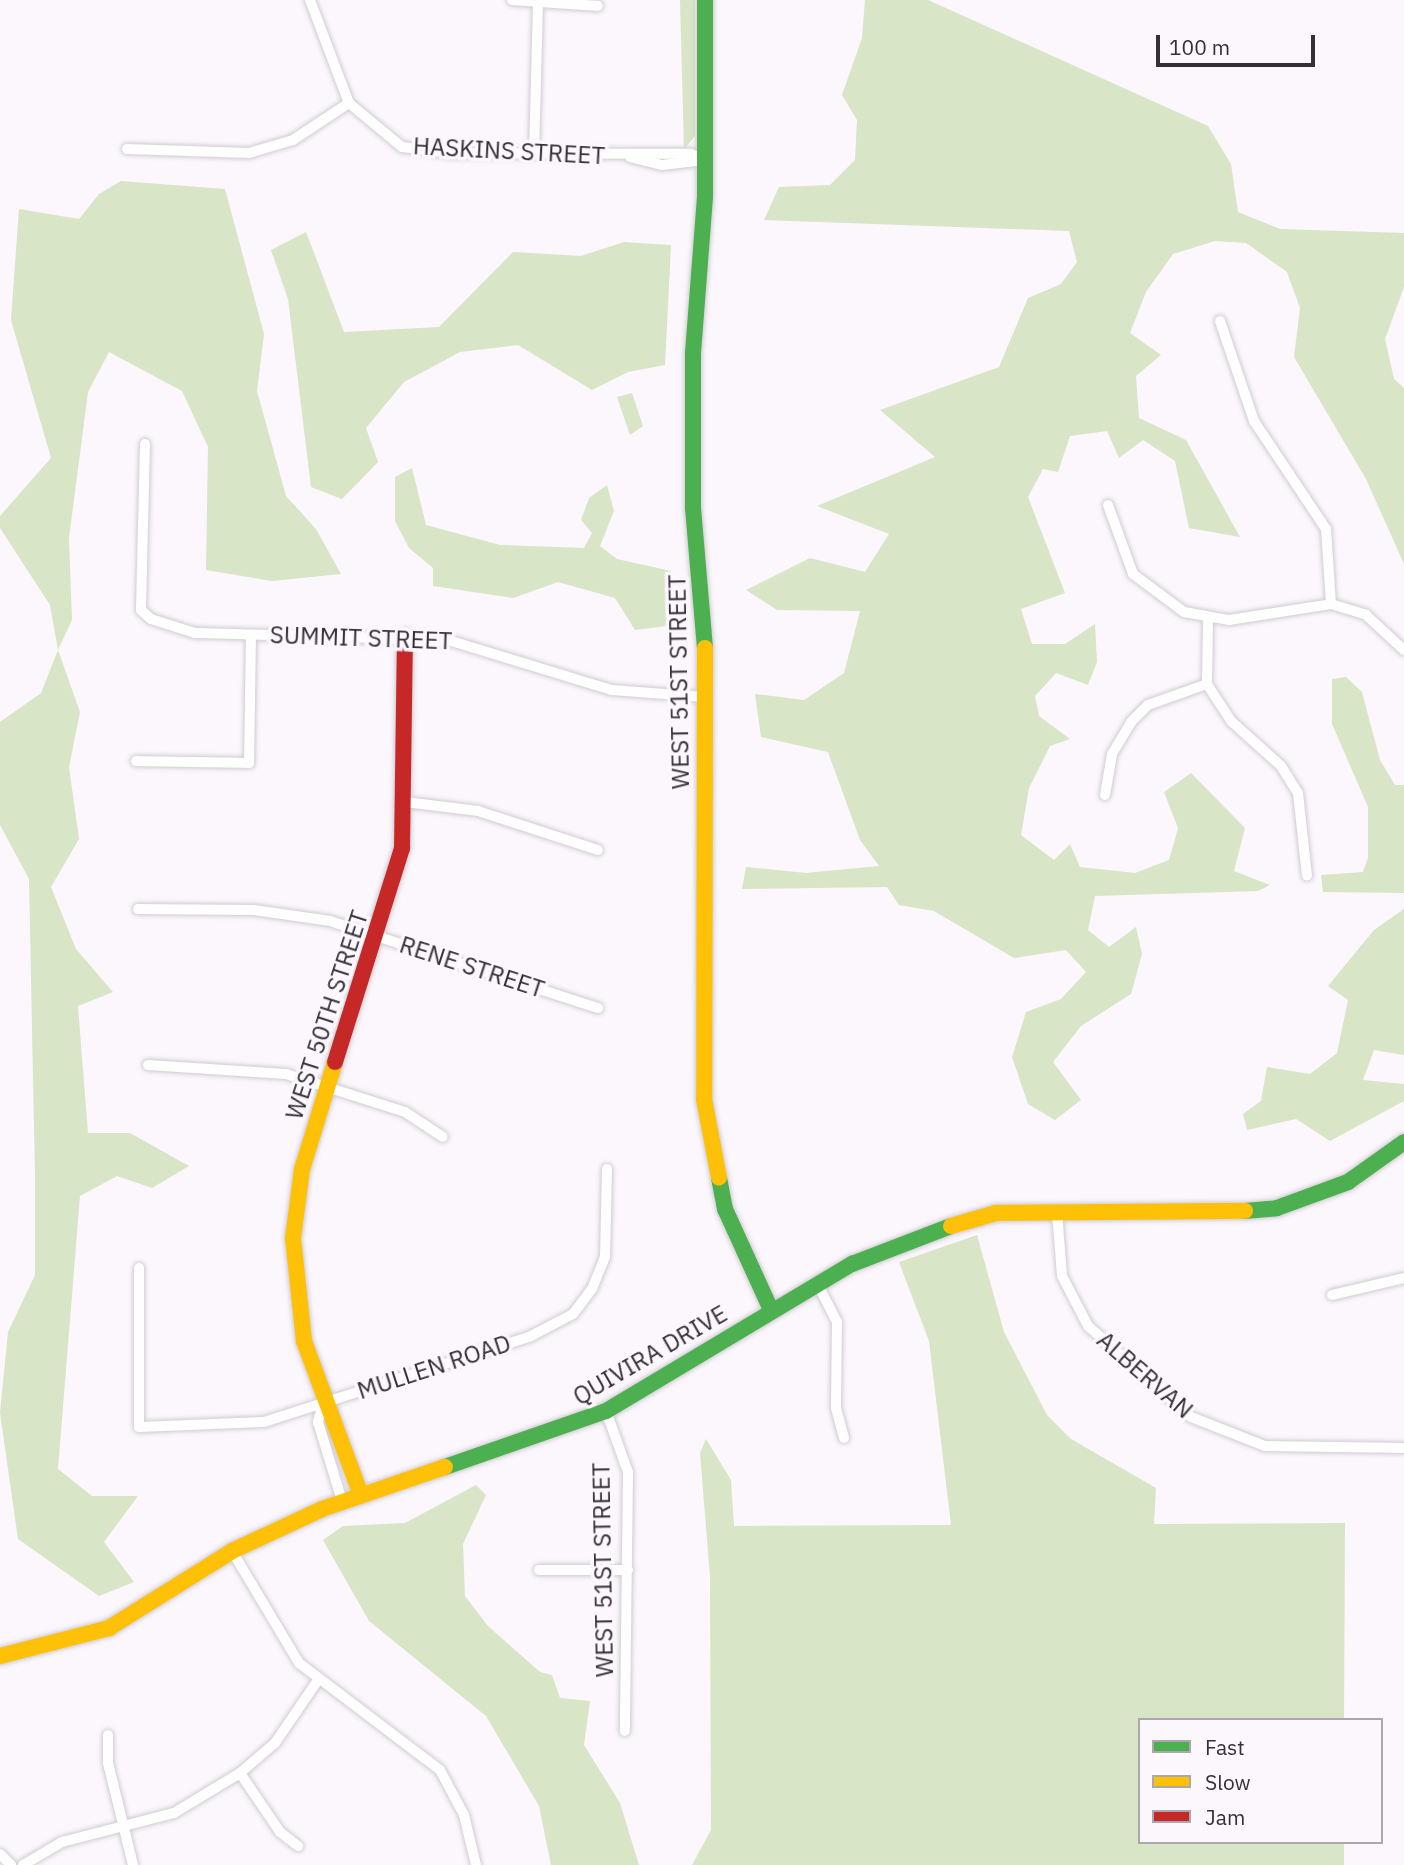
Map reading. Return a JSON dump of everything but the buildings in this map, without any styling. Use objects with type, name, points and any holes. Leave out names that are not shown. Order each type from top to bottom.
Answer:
[{"type":"street","points":[[127,149],[249,153],[293,140],[349,103],[310,0]]},
{"type":"street","points":[[512,0],[538,4],[598,6]]},
{"type":"street","name":"WEST 51ST STREET","points":[[705,0],[705,160],[693,330],[693,508],[705,611],[706,1126],[725,1209],[771,1310]]},
{"type":"street","points":[[534,154],[538,4]]},
{"type":"street","name":"HASKINS STREET","points":[[349,103],[386,138],[414,150],[627,156],[662,165],[705,160]]},
{"type":"street","points":[[1220,321],[1254,421],[1326,530],[1331,604]]},
{"type":"street","name":"SUMMIT STREET","points":[[145,444],[141,610],[188,631],[251,635],[405,637],[466,642],[612,690],[704,697]]},
{"type":"street","points":[[1108,505],[1133,574],[1166,603],[1208,619],[1331,604],[1366,615],[1404,650]]},
{"type":"street","points":[[1208,619],[1207,684],[1231,722],[1281,766],[1298,793],[1307,876]]},
{"type":"street","points":[[136,761],[249,763],[251,635]]},
{"type":"street","name":"WEST 50TH STREET","points":[[342,1502],[318,1422],[323,1404],[297,1309],[293,1238],[302,1169],[402,848],[405,803],[405,637]]},
{"type":"street","points":[[1105,794],[1112,754],[1131,722],[1148,705],[1207,684]]},
{"type":"street","points":[[405,803],[478,811],[598,850]]},
{"type":"street","name":"RENE STREET","points":[[138,909],[254,910],[377,935],[598,1008]]},
{"type":"street","points":[[148,1065],[258,1069],[405,1112],[443,1137]]},
{"type":"street","name":"QUIVIRA DRIVE","points":[[0,1656],[109,1628],[232,1551],[342,1502],[606,1411],[771,1310],[888,1247],[954,1223],[996,1213],[1261,1211],[1318,1197],[1404,1142]]},
{"type":"street","name":"MULLEN ROAD","points":[[139,1268],[139,1427],[245,1425],[323,1404],[528,1337],[573,1314],[592,1289],[605,1257],[607,1169]]},
{"type":"street","name":"ALBERVAN","points":[[1057,1212],[1062,1276],[1088,1326],[1191,1417],[1265,1446],[1404,1448]]},
{"type":"street","points":[[1332,1295],[1404,1278]]},
{"type":"street","points":[[818,1285],[837,1322],[836,1408],[844,1438]]},
{"type":"street","name":"WEST 50TH STREET","points":[[323,1404],[337,1417],[361,1495]]},
{"type":"street","name":"WEST 51ST STREET","points":[[606,1411],[628,1472],[625,1731]]},
{"type":"street","points":[[232,1551],[293,1655],[318,1680],[440,1770],[464,1815],[476,1865]]},
{"type":"street","points":[[540,1570],[628,1570]]},
{"type":"street","points":[[23,1865],[62,1842],[174,1813],[240,1773],[275,1743],[318,1680]]},
{"type":"street","points":[[108,1735],[108,1763],[133,1865]]},
{"type":"street","points":[[240,1773],[280,1832],[298,1846]]},
{"type":"street","points":[[0,1854],[11,1865]]},
{"type":"green space","points":[[680,0],[695,0],[695,136],[684,149]]},
{"type":"green space","points":[[865,0],[928,0],[1208,126],[1231,164],[1238,212],[1280,229],[1404,233],[1404,287],[1385,339],[1394,379],[1404,388],[1404,564],[1366,479],[1294,357],[1300,308],[1287,272],[1246,243],[1215,241],[1173,254],[1146,292],[1130,333],[1161,355],[1136,376],[1139,418],[1186,440],[1240,537],[1189,528],[1175,461],[1143,440],[1119,458],[1107,431],[1070,436],[1058,472],[1043,469],[1028,497],[1065,593],[1021,609],[1032,644],[1065,644],[1095,624],[1097,662],[1088,685],[1056,673],[1035,696],[1039,716],[1070,739],[1050,746],[1029,788],[1021,835],[1054,860],[1070,844],[1080,867],[1135,873],[1169,860],[1178,828],[1164,792],[1191,773],[1245,828],[1234,871],[1270,885],[1258,891],[1095,896],[1088,930],[1109,947],[1136,927],[1142,954],[1131,994],[1081,1026],[1053,1062],[1081,1100],[1055,1120],[1028,1104],[1012,1057],[1026,1012],[1061,999],[1086,972],[1066,950],[1014,958],[934,911],[899,905],[887,887],[742,889],[746,867],[806,873],[879,866],[860,840],[828,752],[761,737],[755,694],[804,700],[844,673],[860,611],[777,610],[746,590],[810,558],[865,572],[889,534],[817,506],[935,457],[880,410],[999,367],[1028,298],[1061,284],[1077,262],[1069,231],[764,220],[779,187],[830,185],[855,160],[857,120],[842,95],[862,38]]},
{"type":"green space","points":[[121,181],[225,189],[264,334],[257,391],[286,496],[316,529],[341,574],[272,581],[206,570],[208,447],[182,391],[109,352],[88,392],[69,538],[72,620],[58,650],[50,605],[0,528],[0,516],[51,458],[11,320],[19,209],[79,219],[99,194]]},
{"type":"green space","points":[[306,232],[344,332],[439,327],[513,252],[581,256],[624,242],[671,245],[665,365],[628,372],[592,390],[518,345],[460,352],[404,382],[366,428],[378,462],[342,499],[311,487],[288,299],[271,250]]},
{"type":"green space","points":[[632,393],[643,426],[630,435],[617,397]]},
{"type":"green space","points":[[412,468],[426,525],[500,545],[584,548],[592,533],[581,520],[589,498],[607,485],[614,511],[600,546],[617,559],[671,571],[683,624],[635,630],[615,598],[558,582],[513,598],[433,586],[433,568],[409,548],[395,521],[395,477]]},
{"type":"green space","points":[[58,650],[80,712],[69,767],[79,839],[51,887],[76,949],[113,992],[78,1006],[88,1133],[130,1133],[189,1166],[152,1188],[117,1176],[80,1196],[58,1469],[92,1496],[138,1496],[104,1542],[134,1582],[99,1596],[18,1539],[0,1413],[8,1332],[35,1275],[35,1176],[29,879],[0,825],[0,722],[41,693]]},
{"type":"green space","points":[[1346,677],[1362,692],[1380,760],[1395,785],[1404,785],[1404,893],[1323,892],[1321,875],[1363,872],[1368,858],[1368,807],[1332,724],[1332,679]]},
{"type":"green space","points":[[1404,909],[1404,1055],[1374,1050],[1363,1080],[1404,1084],[1404,1101],[1330,1141],[1296,1119],[1247,1130],[1243,1114],[1261,1101],[1267,1067],[1310,1074],[1337,1053],[1348,1000],[1328,986],[1374,930]]},
{"type":"green space","points":[[977,1235],[1004,1332],[1047,1415],[1071,1439],[1156,1488],[1154,1524],[1345,1523],[1344,1718],[1138,1718],[1138,1844],[1344,1844],[1344,1865],[692,1865],[711,1830],[710,1576],[700,1453],[706,1439],[731,1480],[734,1526],[951,1525],[929,1341],[899,1262]]},
{"type":"green space","points":[[476,1485],[486,1495],[463,1544],[465,1596],[488,1626],[540,1672],[552,1675],[560,1698],[590,1701],[584,1745],[620,1803],[639,1865],[551,1865],[539,1806],[486,1716],[369,1621],[323,1540],[343,1526],[405,1523]]},
{"type":"traffic: fast","points":[[705,0],[705,196],[693,353],[693,508],[705,648]]},
{"type":"traffic: fast","points":[[1245,1211],[1277,1208],[1348,1182],[1404,1142]]},
{"type":"traffic: fast","points":[[719,1178],[725,1209],[771,1310]]},
{"type":"traffic: fast","points":[[445,1467],[606,1411],[852,1264],[951,1226]]},
{"type":"traffic: slow","points":[[705,648],[704,1099],[719,1178]]},
{"type":"traffic: slow","points":[[335,1062],[302,1169],[293,1238],[304,1341],[361,1495]]},
{"type":"traffic: slow","points":[[951,1226],[996,1213],[1245,1211]]},
{"type":"traffic: slow","points":[[0,1656],[109,1628],[232,1551],[322,1509],[445,1467]]},
{"type":"traffic: jam","points":[[335,1062],[402,848],[405,637]]}]
